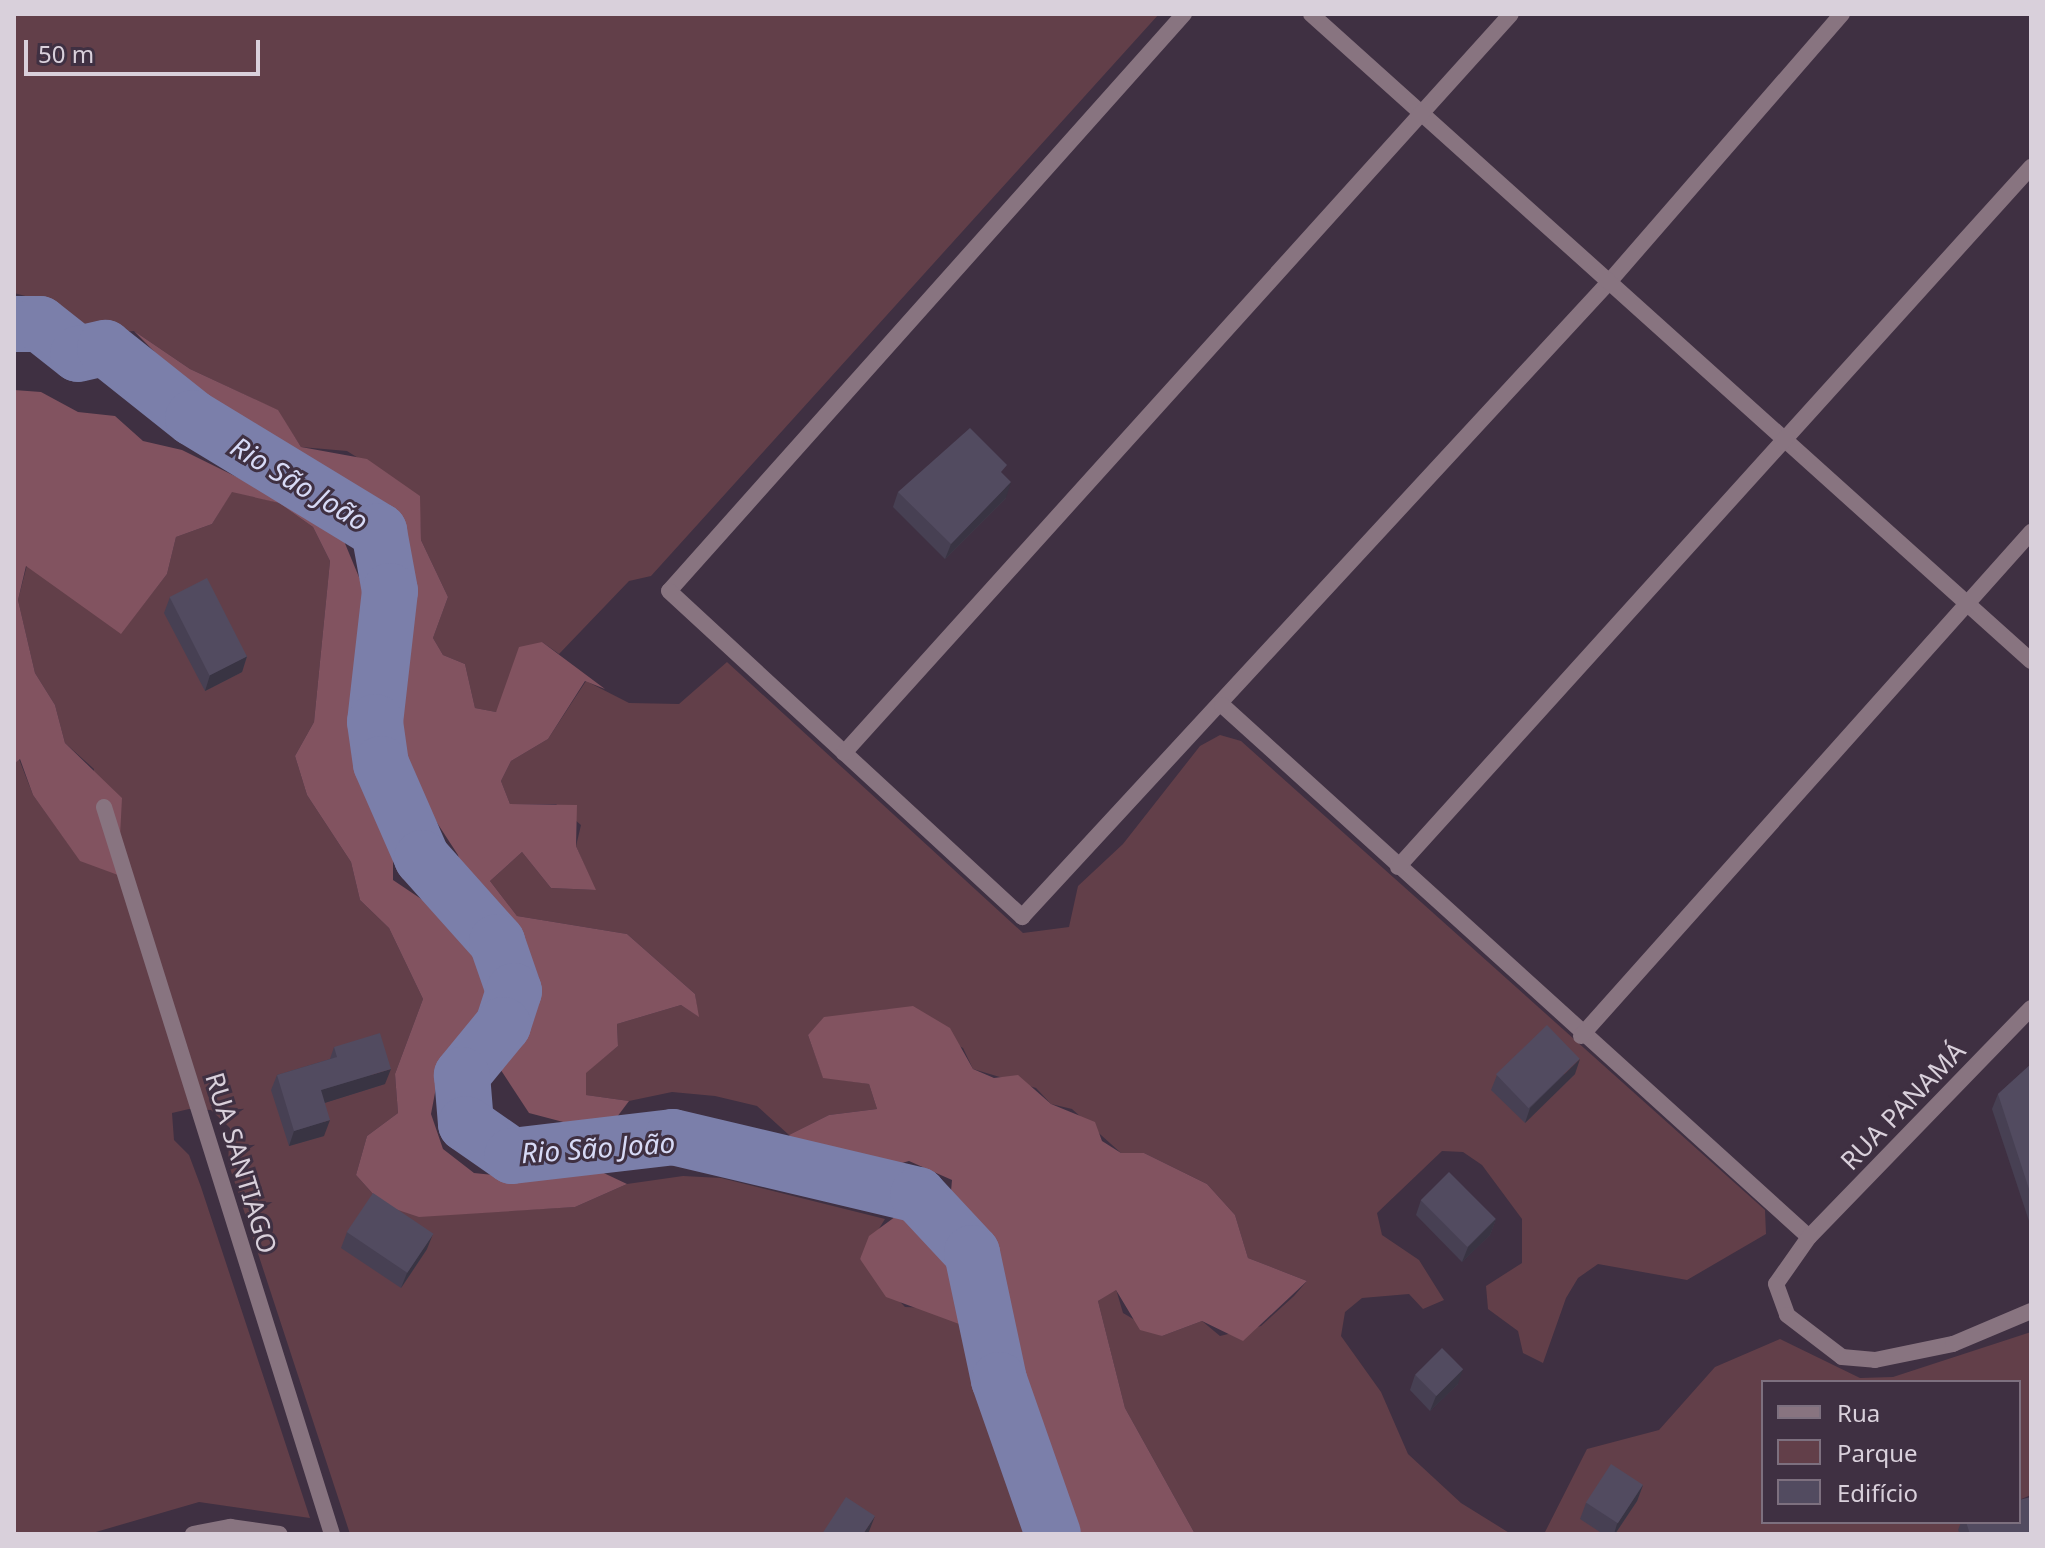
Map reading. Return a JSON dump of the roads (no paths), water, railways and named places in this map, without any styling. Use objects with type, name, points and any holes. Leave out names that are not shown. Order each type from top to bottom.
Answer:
[{"type":"street","points":[[1184,14],[669,591],[1022,917],[1222,705],[1609,282],[1842,14]]},
{"type":"street","points":[[1311,14],[2031,661]]},
{"type":"street","points":[[844,753],[1511,14]]},
{"type":"street","points":[[1398,867],[2031,167]]},
{"type":"street","points":[[1581,1036],[2031,532]]},
{"type":"street","points":[[1222,705],[1581,1036],[1809,1237]]},
{"type":"street","name":"RUA SANTIAGO","points":[[104,807],[332,1534]]},
{"type":"street","name":"RUA PANAMÁ","points":[[2031,1008],[1809,1237],[1776,1284],[1787,1315],[1842,1357],[1875,1360],[1953,1344],[2031,1311]]},
{"type":"street","points":[[193,1534],[230,1527],[280,1534]]},
{"type":"waterway","name":"Rio São João","points":[[14,324],[40,324],[78,354],[105,348],[193,418],[379,531],[390,591],[375,722],[381,764],[422,858],[497,942],[514,991],[503,1025],[462,1075],[466,1124],[512,1156],[673,1137],[918,1195],[972,1253],[999,1380],[1053,1534]]}]
